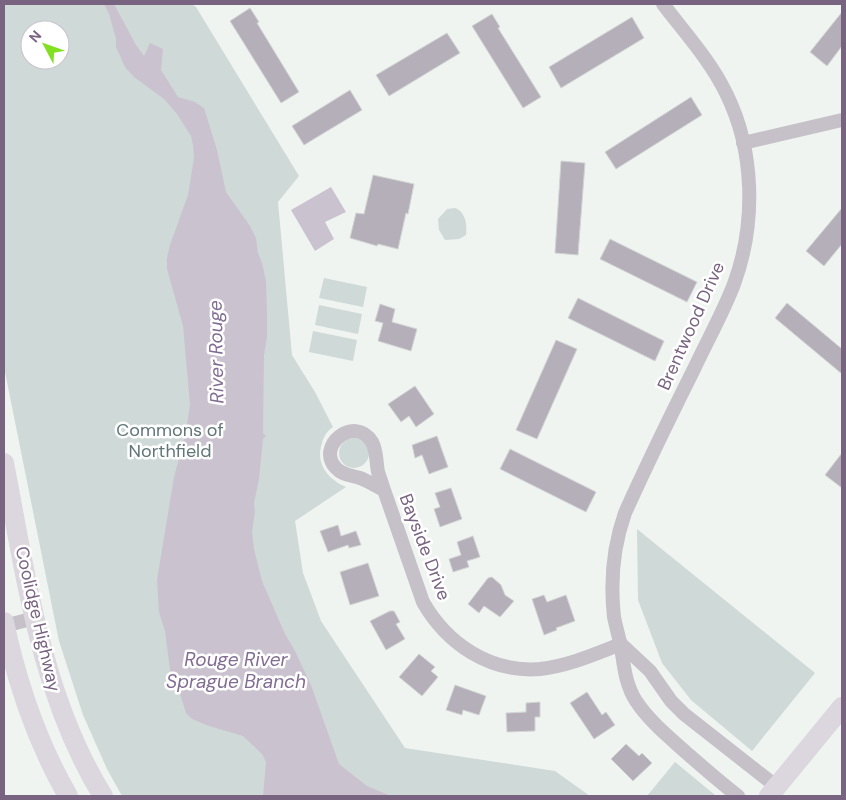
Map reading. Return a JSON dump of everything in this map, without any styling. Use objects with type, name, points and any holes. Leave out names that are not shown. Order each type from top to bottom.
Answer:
[{"type":"main road","name":"Coolidge Highway","points":[[4,463],[35,618],[50,678],[71,736],[103,796]]},
{"type":"main road","name":"Coolidge Highway","points":[[4,625],[27,707],[56,776],[68,796]]},
{"type":"main road","points":[[773,791],[842,708]]},
{"type":"street","name":"Brentwood Drive","points":[[663,4],[715,72],[733,109],[743,143],[748,171],[749,207],[747,237],[739,268],[727,300],[638,485],[619,532],[612,569],[612,592],[627,684],[641,708],[664,734],[738,796]]},
{"type":"street","points":[[743,143],[842,120]]},
{"type":"street","name":"Bayside Drive","points":[[384,490],[366,480],[343,473],[333,465],[330,453],[336,439],[342,434],[356,431],[370,440],[375,451],[378,473],[384,490],[423,602],[430,614],[449,637],[470,653],[493,663],[506,666],[540,669],[580,659],[621,644]]},
{"type":"street","points":[[4,625],[35,618]]},
{"type":"street","points":[[621,644],[650,671],[671,701],[684,714],[773,791]]},
{"type":"green space","name":"Commons of Northfield","points":[[4,4],[192,4],[196,7],[299,176],[278,202],[292,355],[315,392],[333,427],[326,434],[322,443],[320,458],[322,464],[334,480],[346,487],[295,521],[303,573],[321,621],[405,748],[555,771],[590,796],[122,796],[107,769],[83,715],[59,641],[4,367]]},
{"type":"green space","points":[[455,208],[462,212],[464,216],[466,235],[459,239],[445,240],[439,230],[438,219],[447,209]]},
{"type":"green space","points":[[324,278],[367,287],[363,307],[319,298]]},
{"type":"green space","points":[[319,305],[362,314],[358,334],[315,325]]},
{"type":"green space","points":[[313,331],[357,340],[353,361],[309,352]]},
{"type":"green space","points":[[354,438],[365,442],[369,453],[365,464],[354,468],[343,464],[339,453],[343,442]]},
{"type":"green space","points":[[637,529],[815,673],[752,751],[691,700],[662,663],[638,600]]},
{"type":"green space","points":[[675,762],[715,795],[647,796]]},
{"type":"water","name":"Rouge River Sprague Branch","points":[[104,4],[114,4],[144,56],[150,43],[163,49],[161,70],[178,97],[195,102],[204,108],[217,150],[226,192],[250,226],[256,238],[266,281],[267,337],[264,355],[263,433],[266,436],[263,439],[259,479],[254,503],[255,512],[252,532],[254,549],[262,581],[285,634],[311,685],[339,764],[367,786],[391,796],[263,796],[266,762],[262,754],[243,736],[192,719],[186,713],[175,678],[170,670],[165,631],[159,612],[157,580],[174,477],[186,432],[190,404],[183,326],[167,269],[167,258],[188,195],[194,158],[193,145],[191,136],[177,114],[164,99],[134,77],[125,67],[116,47],[116,39]]},
{"type":"water","points":[[331,187],[346,212],[325,222],[334,239],[315,251],[291,210]]},
{"type":"building","points":[[250,8],[259,22],[257,23],[299,92],[281,103],[230,21]]},
{"type":"building","points":[[842,12],[842,46],[827,66],[810,52]]},
{"type":"building","points":[[492,14],[500,27],[498,28],[541,97],[523,108],[472,26]]},
{"type":"building","points":[[632,17],[644,38],[561,88],[549,67]]},
{"type":"building","points":[[447,33],[460,53],[389,96],[376,75]]},
{"type":"building","points":[[350,90],[362,110],[304,145],[292,126]]},
{"type":"building","points":[[691,97],[702,115],[616,169],[605,152]]},
{"type":"building","points":[[561,161],[585,163],[578,255],[555,253]]},
{"type":"building","points":[[373,175],[414,184],[398,249],[378,244],[377,246],[350,238],[356,213],[364,214]]},
{"type":"building","points":[[842,208],[842,244],[824,266],[806,251]]},
{"type":"building","points":[[610,239],[697,282],[687,302],[600,259]]},
{"type":"building","points":[[578,298],[664,341],[655,361],[568,318]]},
{"type":"building","points":[[787,303],[842,349],[842,374],[775,318]]},
{"type":"building","points":[[380,304],[395,309],[392,322],[417,329],[411,351],[378,341],[383,323],[375,321]]},
{"type":"building","points":[[556,340],[577,349],[537,439],[516,430]]},
{"type":"building","points":[[415,386],[434,414],[416,427],[409,416],[401,422],[388,404]]},
{"type":"building","points":[[437,436],[448,467],[429,474],[422,455],[415,458],[412,445]]},
{"type":"building","points":[[510,449],[596,492],[586,512],[500,469]]},
{"type":"building","points":[[842,453],[842,488],[825,475]]},
{"type":"building","points":[[451,488],[462,519],[440,527],[434,509],[440,507],[435,493]]},
{"type":"building","points":[[338,525],[341,536],[356,531],[361,545],[349,548],[348,545],[328,552],[320,531]]},
{"type":"building","points":[[473,536],[480,557],[467,561],[469,567],[453,572],[449,559],[461,555],[457,542]]},
{"type":"building","points":[[368,563],[379,596],[350,605],[340,572]]},
{"type":"building","points":[[492,577],[501,585],[505,595],[514,601],[500,617],[484,606],[479,613],[468,604],[488,578]]},
{"type":"building","points":[[544,595],[547,602],[566,595],[575,621],[544,635],[532,599]]},
{"type":"building","points":[[390,611],[394,611],[400,622],[396,624],[405,639],[386,650],[370,621]]},
{"type":"building","points":[[419,654],[435,667],[431,671],[438,677],[422,696],[399,677]]},
{"type":"building","points":[[455,685],[486,696],[479,715],[463,710],[462,715],[446,710]]},
{"type":"building","points":[[587,692],[602,715],[606,712],[615,725],[594,739],[570,703]]},
{"type":"building","points":[[540,702],[540,717],[535,717],[535,731],[507,732],[506,713],[526,712],[526,703]]},
{"type":"building","points":[[626,744],[639,756],[642,753],[652,763],[633,781],[611,759]]},
{"type":"water label","name":"River Rouge","points":[[216,352]]}]
